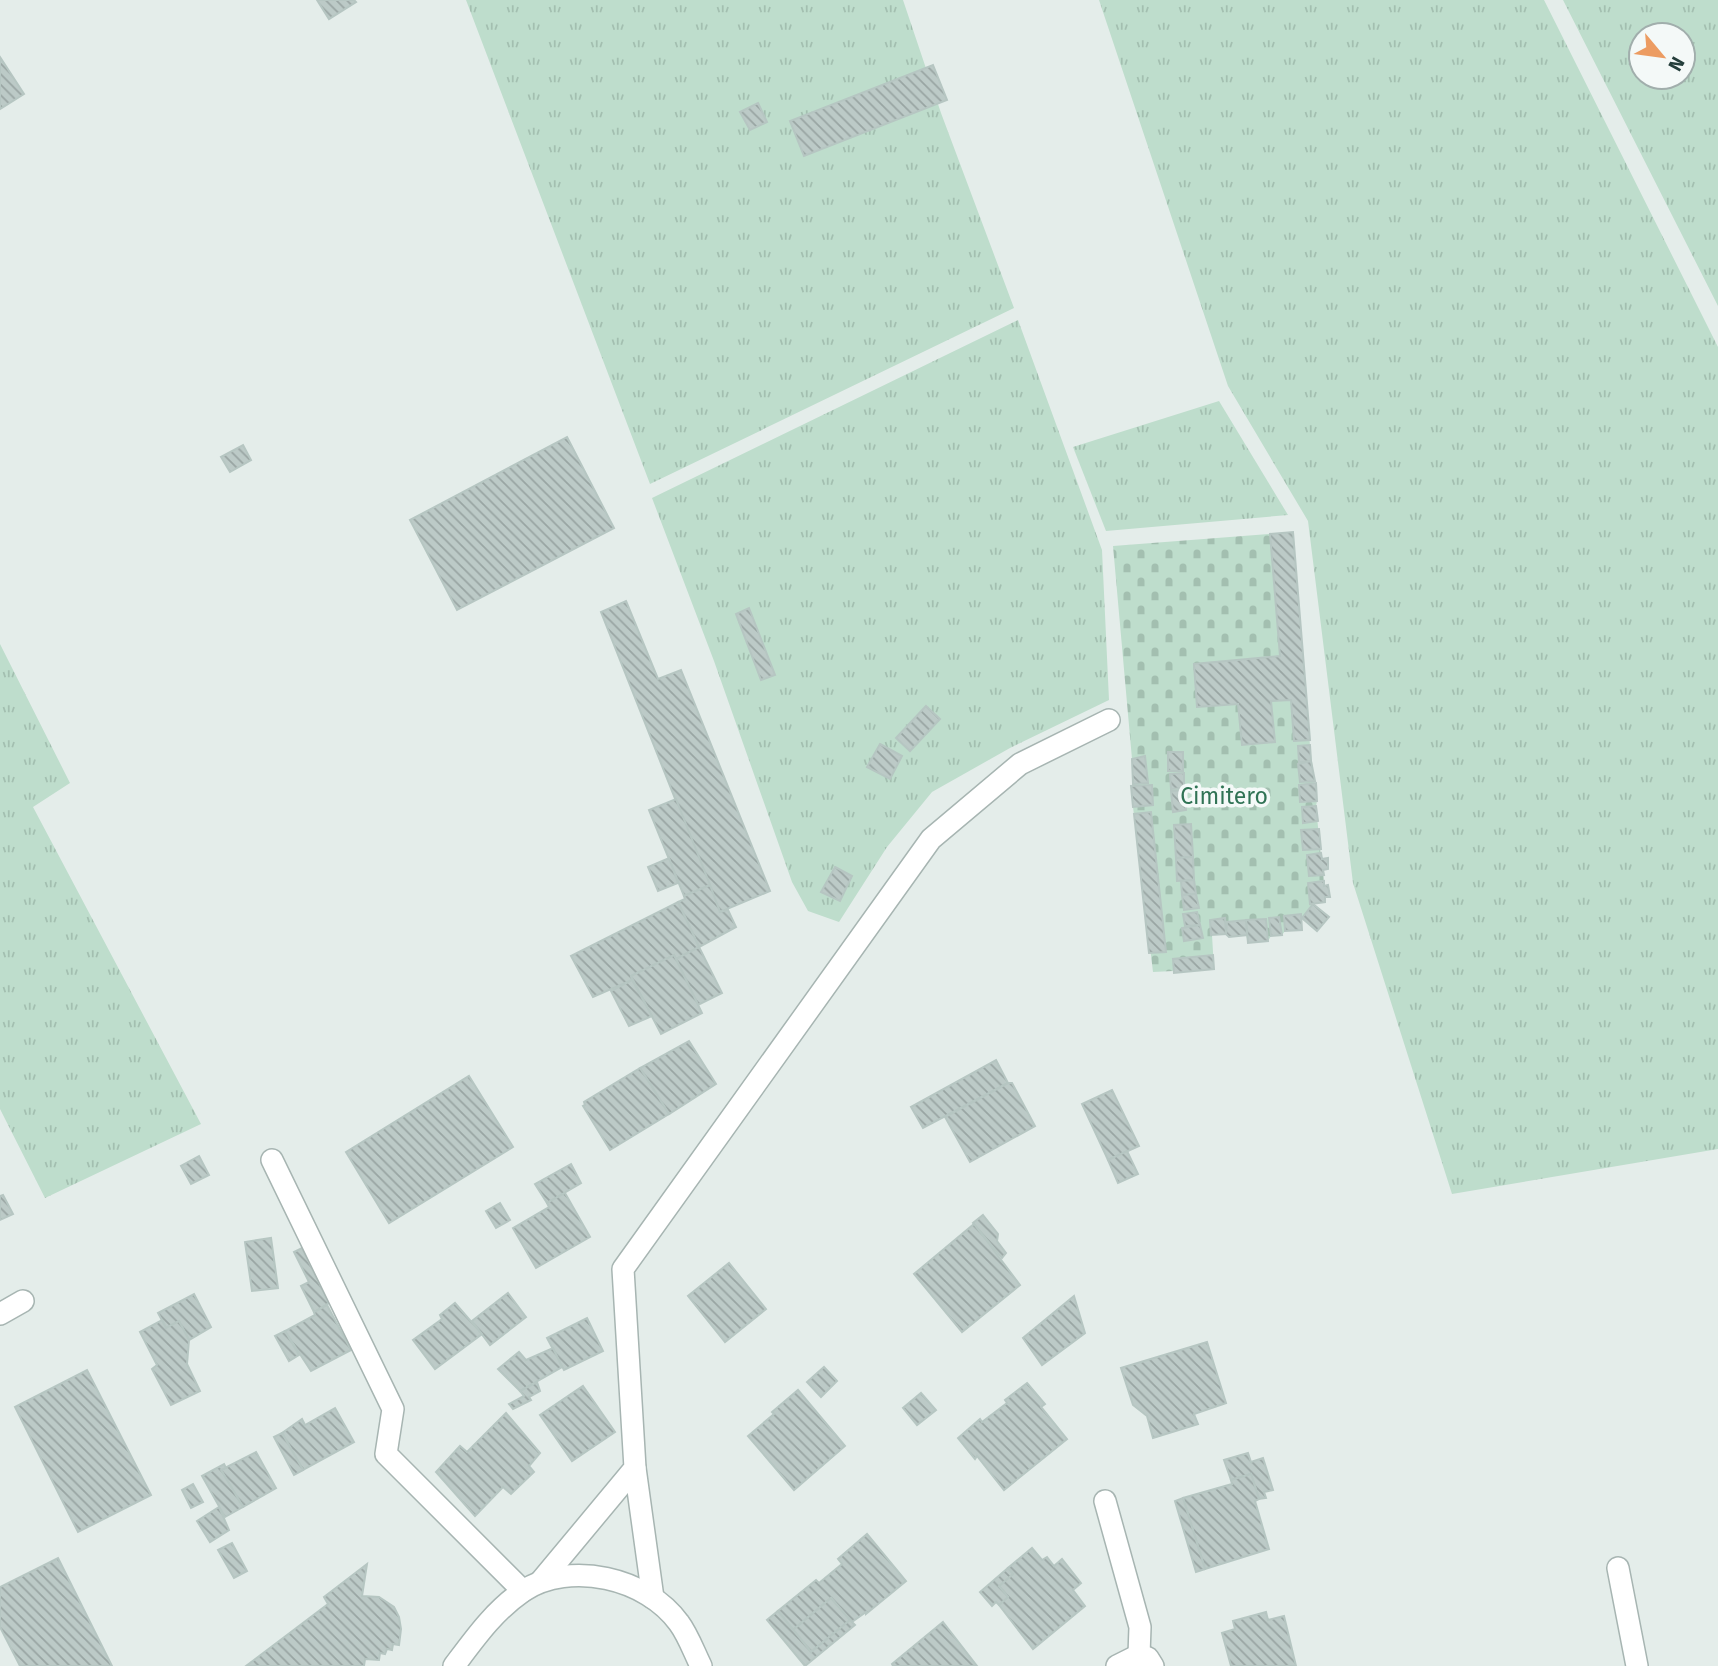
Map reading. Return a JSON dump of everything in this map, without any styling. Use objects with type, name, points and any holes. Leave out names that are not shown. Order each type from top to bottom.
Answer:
[{"type":"street","points":[[653,1598],[635,1468],[623,1269],[931,838],[1020,764],[1109,720]]},
{"type":"street","points":[[272,1160],[393,1409],[386,1454],[532,1586]]},
{"type":"street","points":[[0,1314],[23,1301]]},
{"type":"street","points":[[454,1666],[495,1614],[532,1586],[635,1468]]},
{"type":"street","points":[[1105,1501],[1140,1627],[1146,1660],[1117,1666]]},
{"type":"street","points":[[1618,1568],[1637,1666]]},
{"type":"street","points":[[532,1586],[574,1574],[609,1578],[653,1598],[679,1622],[701,1666]]},
{"type":"green space","points":[[466,0],[903,0],[941,113],[1014,308],[650,484]]},
{"type":"green space","points":[[1099,0],[1544,0],[1718,347],[1718,1149],[1452,1194],[1353,883],[1308,521],[1228,386]]},
{"type":"green space","points":[[1563,0],[1718,0],[1718,306]]},
{"type":"green space","points":[[1018,320],[1102,550],[1109,700],[1010,748],[932,792],[887,847],[839,922],[808,911],[792,882],[714,661],[652,498]]},
{"type":"green space","points":[[1219,401],[1288,515],[1106,531],[1073,447]]},
{"type":"green space","name":"Cimitero","points":[[1293,532],[1321,858],[1328,858],[1328,869],[1323,870],[1324,885],[1328,885],[1330,897],[1325,897],[1325,902],[1314,904],[1329,917],[1317,931],[1302,919],[1302,930],[1285,931],[1282,935],[1271,936],[1268,941],[1248,943],[1246,935],[1212,935],[1214,969],[1153,972],[1133,807],[1132,759],[1113,546]]},
{"type":"green space","points":[[0,644],[70,783],[33,807],[201,1124],[45,1198],[0,1109]]},
{"type":"building","points":[[317,0],[354,0],[356,2],[329,19]]},
{"type":"building","points":[[0,57],[24,94],[0,109]]},
{"type":"building","points":[[933,65],[947,100],[804,156],[790,121]]},
{"type":"building","points":[[758,103],[767,122],[750,130],[740,112]]},
{"type":"building","points":[[567,437],[614,528],[457,610],[410,520]]},
{"type":"building","points":[[243,445],[251,460],[230,472],[221,457]]},
{"type":"building","points":[[1293,532],[1310,740],[1294,741],[1291,700],[1271,701],[1275,742],[1242,745],[1238,704],[1197,707],[1194,664],[1280,656],[1270,534]]},
{"type":"building","points":[[626,601],[658,679],[681,670],[770,891],[720,912],[601,612]]},
{"type":"building","points":[[749,608],[775,675],[761,680],[736,614]]},
{"type":"building","points":[[926,706],[940,719],[910,751],[896,738]]},
{"type":"building","points":[[880,744],[902,756],[890,779],[867,767]]},
{"type":"building","points":[[1310,745],[1311,761],[1299,762],[1298,746]]},
{"type":"building","points":[[1168,752],[1183,752],[1183,771],[1168,771]]},
{"type":"building","points":[[1145,756],[1148,783],[1133,784],[1132,759]]},
{"type":"building","points":[[1311,761],[1315,781],[1300,782],[1298,764]]},
{"type":"building","points":[[1184,773],[1184,788],[1171,789],[1170,774]]},
{"type":"building","points":[[1316,783],[1317,801],[1300,802],[1299,785]]},
{"type":"building","points":[[1152,785],[1153,805],[1133,807],[1131,786]]},
{"type":"building","points":[[1184,790],[1186,810],[1173,812],[1171,791]]},
{"type":"building","points":[[676,799],[710,885],[684,896],[649,810]]},
{"type":"building","points":[[1316,806],[1318,821],[1303,823],[1302,807]]},
{"type":"building","points":[[1151,812],[1166,952],[1149,953],[1134,814]]},
{"type":"building","points":[[1191,824],[1193,857],[1176,858],[1174,825]]},
{"type":"building","points":[[1319,829],[1321,849],[1303,850],[1301,830]]},
{"type":"building","points":[[1321,853],[1322,859],[1328,858],[1328,869],[1323,870],[1324,875],[1309,876],[1307,855]]},
{"type":"building","points":[[1193,857],[1194,880],[1177,881],[1176,858]]},
{"type":"building","points":[[669,858],[678,883],[658,891],[648,867]]},
{"type":"building","points":[[835,867],[852,876],[840,901],[821,892]]},
{"type":"building","points":[[1194,880],[1196,894],[1182,895],[1181,881]]},
{"type":"building","points":[[1324,881],[1324,886],[1328,885],[1330,897],[1325,897],[1325,902],[1310,904],[1308,883]]},
{"type":"building","points":[[710,885],[720,912],[728,910],[736,927],[699,947],[678,902],[685,899],[684,896]]},
{"type":"building","points":[[1196,894],[1199,908],[1184,910],[1182,895]]},
{"type":"building","points":[[678,902],[699,947],[676,959],[674,955],[631,976],[632,980],[593,997],[571,956]]},
{"type":"building","points":[[1313,904],[1329,917],[1317,931],[1302,918]]},
{"type":"building","points":[[1197,912],[1200,925],[1185,926],[1183,914]]},
{"type":"building","points":[[1301,914],[1302,930],[1285,931],[1284,916]]},
{"type":"building","points":[[1279,917],[1282,935],[1271,936],[1269,918]]},
{"type":"building","points":[[1225,918],[1226,934],[1211,935],[1210,920]]},
{"type":"building","points":[[1266,919],[1268,941],[1248,943],[1246,920]]},
{"type":"building","points":[[1246,920],[1247,935],[1229,937],[1226,934],[1227,922]]},
{"type":"building","points":[[1200,925],[1203,938],[1184,941],[1182,928]]},
{"type":"building","points":[[699,947],[722,993],[698,1005],[676,959]]},
{"type":"building","points":[[674,955],[702,1013],[661,1034],[631,976]]},
{"type":"building","points":[[1213,955],[1214,969],[1174,973],[1173,959]]},
{"type":"building","points":[[632,980],[652,1016],[629,1026],[611,991]]},
{"type":"building","points":[[689,1041],[716,1084],[669,1114],[640,1068]]},
{"type":"building","points":[[996,1060],[1008,1083],[923,1128],[911,1107]]},
{"type":"building","points":[[640,1068],[669,1114],[610,1150],[583,1106],[584,1102]]},
{"type":"building","points":[[469,1076],[513,1147],[389,1223],[346,1152]]},
{"type":"building","points":[[1012,1083],[1035,1126],[970,1162],[945,1117]]},
{"type":"building","points":[[1112,1090],[1139,1146],[1108,1160],[1082,1104]]},
{"type":"building","points":[[1127,1151],[1138,1174],[1118,1183],[1108,1160]]},
{"type":"building","points":[[199,1156],[209,1175],[191,1184],[181,1166]]},
{"type":"building","points":[[571,1164],[581,1183],[547,1203],[535,1184]]},
{"type":"building","points":[[565,1193],[590,1237],[536,1268],[513,1228],[549,1207],[547,1203]]},
{"type":"building","points":[[3,1195],[13,1214],[0,1220],[0,1196]]},
{"type":"building","points":[[500,1203],[510,1220],[496,1228],[486,1211]]},
{"type":"building","points":[[983,1215],[998,1234],[997,1241],[1006,1253],[1002,1258],[973,1223]]},
{"type":"building","points":[[974,1224],[1020,1285],[962,1332],[914,1274]]},
{"type":"building","points":[[271,1238],[278,1288],[252,1291],[245,1242]]},
{"type":"building","points":[[302,1248],[329,1303],[314,1312],[301,1286],[309,1282],[294,1252]]},
{"type":"building","points":[[729,1263],[766,1309],[725,1342],[688,1296]]},
{"type":"building","points":[[508,1293],[526,1317],[490,1345],[472,1321]]},
{"type":"building","points":[[194,1294],[211,1327],[189,1340],[179,1321],[166,1328],[158,1313]]},
{"type":"building","points":[[1074,1296],[1085,1333],[1042,1365],[1023,1338]]},
{"type":"building","points":[[455,1303],[482,1334],[435,1369],[413,1340],[442,1319],[440,1315]]},
{"type":"building","points":[[327,1305],[351,1350],[311,1371],[285,1331],[315,1315],[314,1312]]},
{"type":"building","points":[[587,1318],[603,1351],[564,1370],[547,1338]]},
{"type":"building","points":[[162,1320],[166,1328],[179,1321],[189,1340],[187,1364],[200,1391],[171,1405],[152,1369],[157,1365],[140,1332]]},
{"type":"building","points":[[285,1331],[299,1355],[289,1361],[275,1336]]},
{"type":"building","points":[[1207,1342],[1226,1403],[1194,1414],[1198,1424],[1153,1438],[1147,1416],[1133,1405],[1121,1368]]},
{"type":"building","points":[[553,1348],[562,1367],[520,1391],[498,1369],[519,1352],[526,1360]]},
{"type":"building","points":[[824,1367],[837,1381],[821,1397],[807,1382]]},
{"type":"building","points":[[87,1370],[151,1495],[78,1532],[15,1407]]},
{"type":"building","points":[[537,1382],[540,1391],[529,1397],[531,1400],[513,1409],[509,1404],[524,1396],[520,1391]]},
{"type":"building","points":[[1027,1383],[1045,1404],[1041,1407],[1067,1439],[1004,1490],[977,1456],[975,1459],[958,1438],[980,1419],[982,1422],[1007,1403],[1005,1400]]},
{"type":"building","points":[[583,1386],[615,1432],[572,1461],[540,1415]]},
{"type":"building","points":[[798,1390],[845,1446],[794,1490],[748,1436]]},
{"type":"building","points":[[921,1393],[936,1410],[917,1425],[903,1408]]},
{"type":"building","points":[[335,1408],[354,1442],[303,1470],[282,1433],[302,1419],[305,1425]]},
{"type":"building","points":[[506,1413],[540,1453],[529,1466],[534,1472],[511,1494],[503,1487],[475,1516],[436,1472],[460,1446],[467,1452]]},
{"type":"building","points":[[282,1433],[303,1470],[294,1475],[274,1437]]},
{"type":"building","points":[[256,1452],[276,1488],[243,1507],[221,1470]]},
{"type":"building","points":[[1248,1453],[1251,1462],[1263,1458],[1273,1490],[1264,1492],[1266,1498],[1259,1499],[1251,1474],[1231,1480],[1224,1460]]},
{"type":"building","points":[[224,1464],[226,1468],[221,1470],[243,1507],[225,1517],[202,1476]]},
{"type":"building","points":[[1251,1474],[1259,1499],[1255,1501],[1269,1549],[1205,1569],[1183,1498],[1232,1484],[1231,1480]]},
{"type":"building","points":[[193,1484],[203,1502],[191,1508],[182,1490]]},
{"type":"building","points":[[1183,1498],[1205,1569],[1196,1572],[1175,1501]]},
{"type":"building","points":[[219,1507],[229,1530],[210,1542],[197,1521]]},
{"type":"building","points":[[867,1534],[906,1581],[852,1622],[831,1598],[793,1630],[778,1611],[816,1580],[819,1583],[842,1564],[838,1559]]},
{"type":"building","points":[[232,1543],[247,1571],[234,1578],[218,1550]]},
{"type":"building","points":[[1032,1548],[1042,1560],[1047,1557],[1054,1566],[1062,1559],[1081,1583],[1073,1590],[1085,1606],[1033,1649],[999,1605],[1008,1597],[999,1586],[1013,1574],[1008,1568]]},
{"type":"building","points":[[58,1558],[112,1666],[20,1666],[0,1627],[0,1587]]},
{"type":"building","points":[[367,1564],[362,1596],[379,1597],[394,1607],[401,1629],[399,1645],[393,1644],[392,1650],[387,1649],[385,1654],[380,1653],[379,1660],[365,1659],[364,1666],[246,1666],[328,1604],[324,1597]]},
{"type":"building","points":[[1008,1568],[1013,1574],[999,1586],[1008,1597],[999,1605],[996,1602],[992,1606],[980,1592]]},
{"type":"building","points":[[831,1598],[850,1620],[811,1652],[793,1630]]},
{"type":"building","points":[[778,1611],[811,1652],[850,1620],[855,1625],[805,1666],[767,1620]]},
{"type":"building","points":[[1266,1612],[1268,1620],[1284,1616],[1296,1666],[1231,1666],[1222,1633],[1235,1629],[1233,1621]]},
{"type":"building","points":[[943,1622],[977,1666],[893,1666],[892,1664]]}]
